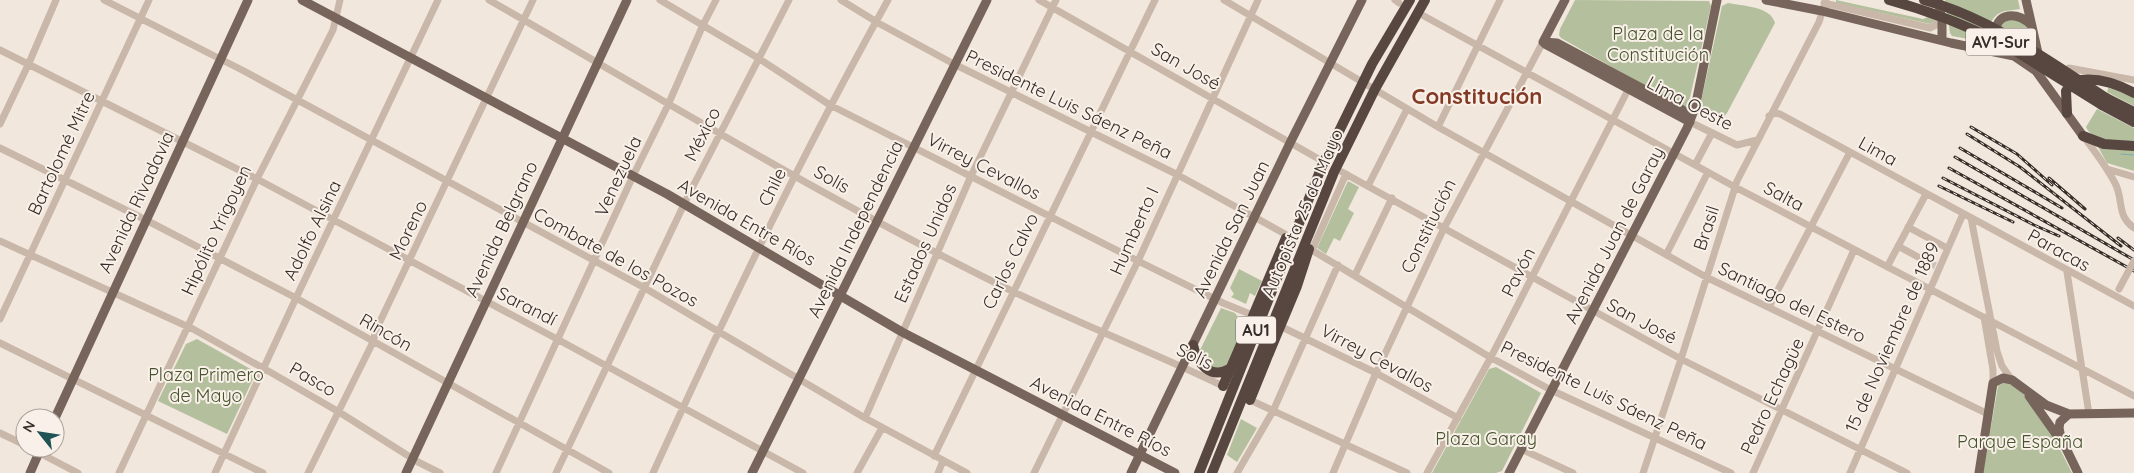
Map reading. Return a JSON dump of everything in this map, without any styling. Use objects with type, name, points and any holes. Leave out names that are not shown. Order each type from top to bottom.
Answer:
[{"type":"highway","name":"Autopista 25 de Mayo","points":[[1212,473],[1326,191],[1353,133],[1426,0]]},
{"type":"highway","points":[[1402,42],[1431,0]]},
{"type":"highway","name":"AV1-Sur","points":[[1889,0],[1941,16],[1990,37],[2104,102],[2134,112]]},
{"type":"highway","name":"AV1-Sur","points":[[1924,0],[1953,9],[1994,28],[2134,122]]},
{"type":"highway","name":"Autopista 25 de Mayo","points":[[1198,473],[1313,186],[1403,3]]},
{"type":"highway","points":[[2038,53],[2047,68],[2078,80],[2108,82],[2134,93]]},
{"type":"highway","points":[[2067,113],[2066,91],[2073,82],[2078,80]]},
{"type":"highway","points":[[2083,136],[2104,144],[2134,146]]},
{"type":"highway","points":[[1225,387],[1280,249],[1313,186]]},
{"type":"highway","points":[[1249,399],[1297,286],[1326,191]]},
{"type":"highway","points":[[1193,345],[1198,362],[1202,366],[1218,372],[1231,368]]},
{"type":"main road","name":"Avenida Rivadavia","points":[[60,408],[248,0]]},
{"type":"main road","name":"Avenida Entre Ríos","points":[[302,0],[330,13],[336,18],[487,97],[684,204],[902,332],[1175,473]]},
{"type":"main road","name":"Avenida Belgrano","points":[[406,473],[627,0]]},
{"type":"main road","name":"Avenida Independencia","points":[[752,473],[987,0]]},
{"type":"main road","name":"Avenida San Juan","points":[[1131,473],[1290,143],[1362,0]]},
{"type":"main road","name":"Constitución","points":[[1543,42],[1565,0]]},
{"type":"main road","name":"Avenida Juan de Garay","points":[[1509,473],[1691,118],[1717,0]]},
{"type":"main road","points":[[1766,0],[1824,4],[1942,40],[2011,56],[2027,64],[2041,77],[2083,136]]},
{"type":"main road","points":[[1938,0],[1942,20],[1942,40]]},
{"type":"main road","points":[[2027,2],[2038,53]]},
{"type":"main road","points":[[2011,56],[1998,41],[1996,33],[1998,22],[2005,16],[2018,16],[2028,20],[2033,27]]},
{"type":"main road","points":[[2011,56],[2025,46],[2033,27]]},
{"type":"main road","points":[[1550,29],[1557,43]]},
{"type":"main road","name":"Lima Oeste","points":[[1543,42],[1557,43],[1630,86]]},
{"type":"main road","name":"Lima Oeste","points":[[1543,42],[1691,118]]},
{"type":"main road","points":[[1979,473],[1994,383],[2003,378],[2012,380],[2026,392],[2050,407],[2069,414],[2134,413]]},
{"type":"main road","points":[[2026,392],[2065,447],[2078,473]]},
{"type":"main road","points":[[1974,473],[1984,419],[1988,414]]},
{"type":"main road","points":[[2065,447],[2059,428],[2061,420],[2069,414]]},
{"type":"main road","points":[[30,473],[37,458]]},
{"type":"street","points":[[0,124],[56,0]]},
{"type":"street","name":"Combate de los Pozos","points":[[104,0],[221,59],[643,287],[882,428],[967,473]]},
{"type":"street","name":"Bartolomé Mitre","points":[[0,319],[149,0]]},
{"type":"street","name":"Hipólito Yrigoyen","points":[[119,473],[219,258],[296,99],[332,30],[340,0]]},
{"type":"street","name":"Adolfo Alsina","points":[[215,473],[438,0]]},
{"type":"street","name":"Solís","points":[[489,0],[668,105],[878,222],[1013,291],[1225,387]]},
{"type":"street","name":"Moreno","points":[[308,473],[373,342],[376,330],[533,0]]},
{"type":"street","name":"Virrey Cevallos","points":[[660,0],[758,58],[830,105],[1214,299],[1250,314]]},
{"type":"street","name":"Venezuela","points":[[496,473],[633,176],[668,105],[702,24],[716,0]]},
{"type":"street","name":"México","points":[[556,473],[643,287],[719,134],[789,0]]},
{"type":"street","name":"Presidente Luis Sáenz Peña","points":[[841,0],[954,64],[1011,94],[1176,174],[1285,234]]},
{"type":"street","name":"Chile","points":[[653,473],[794,176],[830,105],[888,0]]},
{"type":"street","name":"San José","points":[[1039,0],[1317,158]]},
{"type":"street","name":"Estados Unidos","points":[[865,418],[971,176],[1056,0]]},
{"type":"street","name":"Carlos Calvo","points":[[934,456],[1129,50],[1155,0]]},
{"type":"street","name":"Santiago del Estero","points":[[1224,0],[1438,127],[1706,277],[1988,414]]},
{"type":"street","name":"Humberto I","points":[[1034,473],[1138,261],[1176,174],[1258,0]]},
{"type":"street","points":[[1438,127],[1500,0]]},
{"type":"street","points":[[1824,4],[1930,28],[1936,25],[1940,15]]},
{"type":"street","name":"Brasil","points":[[1643,473],[1735,187],[1769,116],[1818,23],[1824,4]]},
{"type":"street","name":"Salta","points":[[1424,16],[1735,187],[2134,396]]},
{"type":"street","name":"Constitución","points":[[1333,473],[1376,373],[1444,228],[1543,42]]},
{"type":"street","name":"Sarandí","points":[[0,50],[257,179],[557,339],[802,473]]},
{"type":"street","points":[[2069,68],[2134,80]]},
{"type":"street","name":"Pavón","points":[[1427,473],[1490,360],[1630,86]]},
{"type":"street","points":[[1368,186],[1407,109]]},
{"type":"street","name":"Lima","points":[[1769,116],[1778,114],[1971,218]]},
{"type":"street","name":"Lima Oeste","points":[[1691,118],[1712,133],[1737,145],[1757,140]]},
{"type":"street","points":[[1695,165],[1712,133]]},
{"type":"street","points":[[2083,136],[2107,169],[2117,188],[2123,218],[2134,228]]},
{"type":"street","name":"Rincón","points":[[0,148],[146,220],[296,298],[447,384],[610,473]]},
{"type":"street","points":[[1769,307],[1850,152]]},
{"type":"street","points":[[2107,169],[2134,177]]},
{"type":"street","points":[[1666,254],[1708,172]]},
{"type":"street","name":"San José","points":[[1311,250],[1344,173],[1681,359],[1906,473]]},
{"type":"street","points":[[1887,267],[1926,194]]},
{"type":"street","points":[[1355,276],[1392,198]]},
{"type":"street","name":"15 de Noviembre de 1889","points":[[1850,473],[1930,289],[1935,265],[1948,248],[1963,214]]},
{"type":"street","points":[[1971,218],[2000,362],[2012,380]]},
{"type":"street","name":"Paracas","points":[[1971,218],[2067,272],[2134,306]]},
{"type":"street","points":[[1977,246],[1978,234],[1985,226]]},
{"type":"street","points":[[1908,227],[1948,248]]},
{"type":"street","name":"Pasco","points":[[0,241],[187,327],[264,368],[339,412],[412,459],[440,473]]},
{"type":"street","points":[[1898,246],[1935,265]]},
{"type":"street","name":"Presidente Luis Sáenz Peña","points":[[1311,250],[1407,306],[1490,360],[1549,394],[1731,473]]},
{"type":"street","name":"Pedro Echagüe","points":[[1753,473],[1854,250]]},
{"type":"street","points":[[2115,297],[2134,261]]},
{"type":"street","points":[[1237,473],[1273,411],[1338,266]]},
{"type":"street","points":[[2067,272],[2089,414]]},
{"type":"street","points":[[1974,311],[1981,308],[1984,303],[1985,282]]},
{"type":"street","points":[[1984,317],[1993,366],[1994,383]]},
{"type":"street","name":"Virrey Cevallos","points":[[1282,327],[1376,373],[1458,418]]},
{"type":"street","points":[[0,343],[263,473]]},
{"type":"street","points":[[1249,399],[1407,473]]},
{"type":"street","points":[[857,473],[882,428]]},
{"type":"street","points":[[0,433],[15,440]]},
{"type":"street","points":[[1521,449],[1573,473]]},
{"type":"street","points":[[52,458],[78,473]]},
{"type":"street","points":[[938,473],[943,461]]},
{"type":"green space","name":"Plaza de la Constitución","points":[[1575,0],[1709,1],[1711,6],[1688,106],[1680,106],[1561,38],[1559,35],[1560,29]]},
{"type":"green space","points":[[1836,0],[1923,19],[1928,17],[1935,18],[1934,22],[1930,24],[1836,3]]},
{"type":"green space","points":[[1945,0],[2018,0],[2020,9],[2005,11],[1993,19],[1989,33],[1990,43],[1952,36]]},
{"type":"green space","name":"Plaza de la Constitución","points":[[1728,3],[1762,10],[1772,17],[1775,23],[1727,113],[1717,121],[1713,121],[1698,115],[1722,6]]},
{"type":"green space","points":[[2017,18],[2028,25],[2029,34],[2024,40],[2001,27],[2005,20]]},
{"type":"green space","points":[[2109,85],[2134,95],[2134,106],[2107,92]]},
{"type":"green space","points":[[2097,109],[2134,128],[2134,143],[2100,140],[2094,137],[2086,127]]},
{"type":"green space","points":[[2098,147],[2134,150],[2134,171],[2107,163]]},
{"type":"green space","points":[[1348,181],[1359,187],[1348,209],[1354,213],[1340,241],[1334,238],[1326,254],[1317,248]]},
{"type":"green space","points":[[1239,269],[1262,281],[1255,296],[1250,293],[1246,304],[1231,297],[1234,294],[1230,288]]},
{"type":"green space","points":[[1221,308],[1235,313],[1238,317],[1247,318],[1229,364],[1215,370],[1200,362],[1199,352]]},
{"type":"green space","name":"Plaza Primero de Mayo","points":[[197,339],[254,371],[255,375],[227,434],[158,401],[186,344]]},
{"type":"green space","name":"Plaza Garay","points":[[1496,367],[1541,393],[1502,471],[1496,473],[1432,473],[1489,369]]},
{"type":"green space","name":"Parque España","points":[[2004,382],[2014,386],[2034,407],[2053,436],[2072,473],[1983,473],[1998,386]]},
{"type":"green space","points":[[1241,419],[1257,428],[1237,462],[1227,455]]},
{"type":"waterway","points":[[2121,154],[2134,155]]},
{"type":"tunnel","points":[[1929,263],[1936,266]]},
{"type":"railway","points":[[1971,127],[2017,154],[2052,185]]},
{"type":"railway","points":[[1967,134],[2020,167],[2121,246]]},
{"type":"railway","points":[[1960,148],[2062,208]]},
{"type":"railway","points":[[1955,157],[2134,260]]},
{"type":"railway","points":[[1949,168],[2134,271]]},
{"type":"railway","points":[[1943,178],[2059,236]]},
{"type":"railway","points":[[2049,178],[2085,209]]},
{"type":"railway","points":[[1939,186],[2013,222]]},
{"type":"railway","points":[[2118,238],[2134,250]]},
{"type":"district","name":"Constitución","points":[[1477,96]]}]
